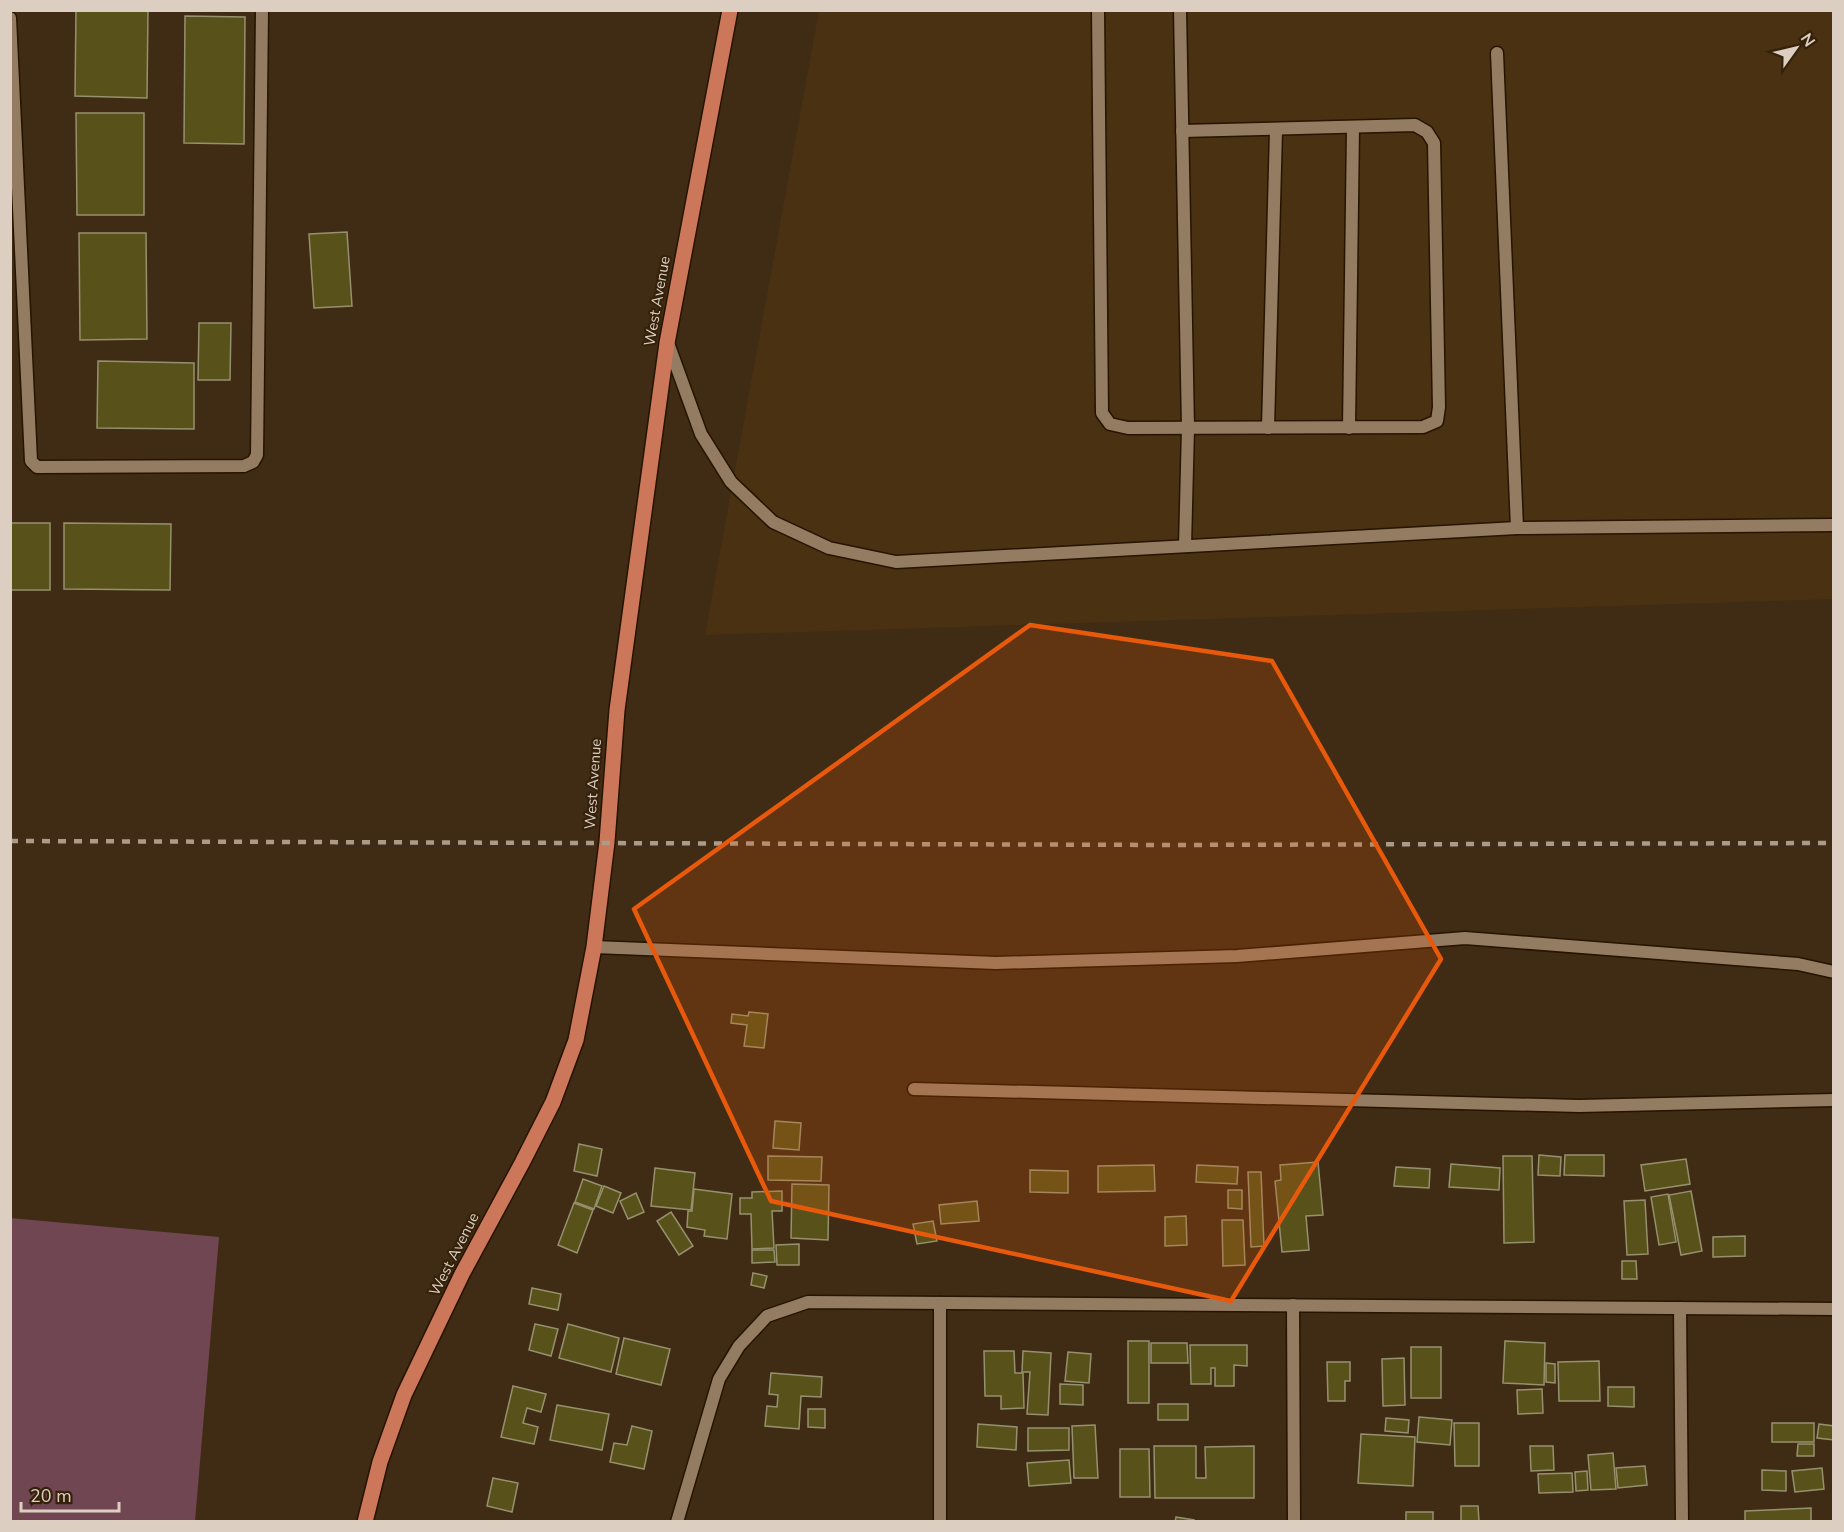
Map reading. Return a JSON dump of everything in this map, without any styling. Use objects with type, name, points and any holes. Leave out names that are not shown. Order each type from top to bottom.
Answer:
[{"type":"main road","name":"West Avenue","points":[[365,1521],[380,1462],[404,1395],[462,1275],[552,1102],[576,1040],[594,947],[607,842],[617,710],[668,343],[730,10]]},
{"type":"street","points":[[10,18],[30,460],[37,467],[244,466],[253,462],[257,454],[262,10]]},
{"type":"street","points":[[1098,10],[1102,413],[1110,424],[1128,428],[1349,428],[1422,427],[1437,421],[1439,407],[1434,143],[1427,132],[1415,125],[1182,131]]},
{"type":"street","points":[[1180,10],[1188,428],[1185,546]]},
{"type":"street","points":[[1497,53],[1517,528]]},
{"type":"street","points":[[1349,428],[1353,128]]},
{"type":"street","points":[[1268,428],[1275,130]]},
{"type":"street","points":[[668,343],[701,434],[731,482],[773,522],[829,548],[896,562],[1517,528],[1833,525]]},
{"type":"street","points":[[594,947],[996,963],[1237,956],[1465,938],[1798,964],[1833,972]]},
{"type":"street","points":[[914,1089],[1579,1106],[1833,1100]]},
{"type":"street","points":[[677,1521],[719,1379],[739,1346],[767,1316],[808,1302],[1833,1310]]},
{"type":"street","points":[[940,1303],[940,1521]]},
{"type":"street","points":[[1293,1305],[1294,1521]]},
{"type":"street","points":[[1680,1308],[1682,1521]]},
{"type":"highlighted area","points":[[1030,625],[1272,661],[1441,959],[1231,1301],[771,1201],[634,909]]},
{"type":"shaded area","points":[[819,11],[1833,11],[1833,599],[705,635]]},
{"type":"shaded area","points":[[10,1218],[219,1237],[195,1521],[11,1521]]},
{"type":"building","points":[[76,10],[148,10],[147,98],[75,96]]},
{"type":"building","points":[[185,16],[245,17],[244,144],[184,143]]},
{"type":"building","points":[[76,113],[144,113],[144,215],[77,215]]},
{"type":"building","points":[[347,232],[352,306],[314,308],[309,234]]},
{"type":"building","points":[[79,233],[146,233],[147,339],[80,340]]},
{"type":"building","points":[[199,323],[231,323],[230,380],[198,380]]},
{"type":"building","points":[[98,361],[194,363],[194,429],[97,428]]},
{"type":"building","points":[[10,523],[50,523],[50,590],[10,590]]},
{"type":"building","points":[[64,523],[171,524],[170,590],[64,589]]},
{"type":"building","points":[[749,1012],[768,1014],[764,1048],[744,1046],[747,1025],[731,1023],[732,1014],[748,1016]]},
{"type":"building","points":[[775,1121],[801,1123],[799,1150],[773,1148]]},
{"type":"building","points":[[579,1144],[602,1149],[597,1176],[574,1171]]},
{"type":"building","points":[[1539,1155],[1561,1157],[1560,1176],[1538,1175]]},
{"type":"building","points":[[1565,1155],[1604,1155],[1604,1176],[1564,1175]]},
{"type":"building","points":[[768,1156],[822,1157],[821,1181],[768,1180]]},
{"type":"building","points":[[1503,1156],[1532,1156],[1534,1242],[1504,1243]]},
{"type":"building","points":[[1686,1159],[1690,1184],[1645,1191],[1641,1165]]},
{"type":"building","points":[[1318,1162],[1323,1215],[1306,1216],[1309,1250],[1282,1252],[1275,1181],[1281,1180],[1280,1165]]},
{"type":"building","points":[[1451,1164],[1500,1168],[1499,1190],[1449,1187]]},
{"type":"building","points":[[1154,1165],[1155,1191],[1098,1192],[1098,1166]]},
{"type":"building","points":[[1197,1165],[1238,1167],[1237,1184],[1196,1182]]},
{"type":"building","points":[[1396,1167],[1430,1169],[1429,1188],[1394,1186]]},
{"type":"building","points":[[655,1168],[695,1173],[691,1210],[651,1206]]},
{"type":"building","points":[[1030,1170],[1068,1171],[1068,1193],[1030,1192]]},
{"type":"building","points":[[1248,1172],[1261,1172],[1264,1246],[1251,1247]]},
{"type":"building","points":[[583,1179],[602,1186],[594,1209],[575,1202]]},
{"type":"building","points":[[792,1184],[829,1185],[828,1240],[791,1238]]},
{"type":"building","points":[[604,1186],[621,1193],[613,1213],[596,1206]]},
{"type":"building","points":[[694,1189],[732,1194],[727,1239],[704,1236],[705,1230],[687,1227],[688,1211],[692,1211]]},
{"type":"building","points":[[1228,1190],[1242,1190],[1242,1209],[1228,1208]]},
{"type":"building","points":[[782,1191],[782,1211],[772,1211],[774,1248],[752,1249],[751,1214],[740,1214],[740,1198],[752,1198],[752,1192]]},
{"type":"building","points":[[1691,1191],[1702,1251],[1681,1255],[1669,1195]]},
{"type":"building","points":[[636,1193],[644,1212],[628,1219],[620,1201]]},
{"type":"building","points":[[1668,1194],[1676,1242],[1659,1245],[1651,1197]]},
{"type":"building","points":[[1645,1200],[1648,1254],[1627,1255],[1624,1201]]},
{"type":"building","points":[[977,1201],[979,1221],[941,1224],[939,1205]]},
{"type":"building","points":[[574,1203],[593,1210],[577,1253],[558,1245]]},
{"type":"building","points":[[671,1212],[693,1246],[679,1255],[657,1221]]},
{"type":"building","points":[[1186,1216],[1187,1245],[1165,1246],[1165,1217]]},
{"type":"building","points":[[1222,1220],[1243,1220],[1245,1265],[1223,1266]]},
{"type":"building","points":[[933,1221],[937,1241],[917,1244],[913,1224]]},
{"type":"building","points":[[1745,1236],[1745,1256],[1713,1257],[1713,1237]]},
{"type":"building","points":[[799,1244],[799,1265],[777,1265],[776,1245]]},
{"type":"building","points":[[752,1250],[774,1250],[775,1262],[752,1263]]},
{"type":"building","points":[[1622,1261],[1636,1261],[1637,1279],[1622,1279]]},
{"type":"building","points":[[753,1273],[767,1276],[764,1288],[751,1285]]},
{"type":"building","points":[[532,1288],[561,1294],[558,1310],[529,1304]]},
{"type":"building","points":[[535,1324],[558,1329],[551,1356],[529,1350]]},
{"type":"building","points":[[568,1324],[619,1338],[611,1372],[559,1358]]},
{"type":"building","points":[[624,1338],[670,1349],[661,1385],[616,1374]]},
{"type":"building","points":[[1128,1341],[1149,1341],[1149,1403],[1128,1403]]},
{"type":"building","points":[[1505,1341],[1545,1343],[1544,1385],[1503,1383]]},
{"type":"building","points":[[1151,1343],[1187,1343],[1188,1363],[1151,1363]]},
{"type":"building","points":[[1190,1345],[1247,1345],[1247,1366],[1234,1365],[1234,1386],[1215,1386],[1215,1368],[1211,1368],[1211,1384],[1191,1384]]},
{"type":"building","points":[[1411,1347],[1441,1347],[1441,1398],[1411,1398]]},
{"type":"building","points":[[984,1351],[1014,1351],[1015,1373],[1023,1373],[1024,1408],[1001,1409],[1001,1396],[985,1396]]},
{"type":"building","points":[[1023,1351],[1051,1353],[1048,1415],[1027,1414],[1030,1372],[1022,1372]]},
{"type":"building","points":[[1068,1352],[1091,1354],[1089,1383],[1065,1381]]},
{"type":"building","points":[[1404,1358],[1405,1405],[1383,1406],[1382,1359]]},
{"type":"building","points":[[1599,1361],[1600,1401],[1559,1401],[1558,1362]]},
{"type":"building","points":[[1327,1362],[1350,1362],[1350,1381],[1345,1381],[1345,1401],[1328,1401]]},
{"type":"building","points":[[1546,1363],[1555,1364],[1555,1383],[1546,1382]]},
{"type":"building","points":[[771,1373],[822,1377],[821,1397],[801,1396],[799,1429],[765,1426],[767,1406],[777,1407],[778,1395],[769,1394]]},
{"type":"building","points":[[1060,1384],[1083,1385],[1083,1405],[1060,1404]]},
{"type":"building","points":[[513,1386],[546,1394],[541,1412],[527,1408],[523,1423],[538,1427],[534,1444],[501,1437]]},
{"type":"building","points":[[1608,1387],[1634,1387],[1634,1407],[1608,1406]]},
{"type":"building","points":[[1542,1389],[1543,1413],[1518,1414],[1517,1390]]},
{"type":"building","points":[[1158,1404],[1188,1404],[1188,1420],[1158,1420]]},
{"type":"building","points":[[557,1405],[609,1414],[602,1450],[550,1440]]},
{"type":"building","points":[[808,1409],[825,1409],[825,1428],[808,1427]]},
{"type":"building","points":[[1419,1417],[1452,1420],[1450,1445],[1417,1442]]},
{"type":"building","points":[[1386,1418],[1409,1420],[1408,1433],[1385,1431]]},
{"type":"building","points":[[1454,1423],[1479,1423],[1479,1466],[1455,1466]]},
{"type":"building","points":[[1772,1423],[1814,1423],[1814,1442],[1772,1442]]},
{"type":"building","points":[[978,1424],[1017,1427],[1016,1450],[977,1447]]},
{"type":"building","points":[[1819,1424],[1834,1426],[1834,1440],[1817,1438]]},
{"type":"building","points":[[1095,1425],[1098,1478],[1074,1478],[1072,1426]]},
{"type":"building","points":[[632,1426],[652,1431],[644,1469],[610,1462],[614,1443],[627,1445]]},
{"type":"building","points":[[1028,1428],[1069,1428],[1069,1450],[1028,1451]]},
{"type":"building","points":[[1361,1434],[1415,1437],[1413,1486],[1358,1483]]},
{"type":"building","points":[[1798,1444],[1814,1444],[1814,1456],[1797,1456]]},
{"type":"building","points":[[1154,1446],[1196,1446],[1196,1478],[1206,1478],[1205,1447],[1254,1446],[1254,1498],[1155,1498]]},
{"type":"building","points":[[1530,1446],[1553,1446],[1554,1470],[1531,1471]]},
{"type":"building","points":[[1120,1449],[1149,1449],[1150,1497],[1120,1497]]},
{"type":"building","points":[[1613,1453],[1616,1489],[1591,1490],[1588,1455]]},
{"type":"building","points":[[1069,1460],[1071,1483],[1029,1486],[1027,1463]]},
{"type":"building","points":[[1645,1466],[1647,1485],[1618,1488],[1616,1468]]},
{"type":"building","points":[[1822,1468],[1824,1489],[1795,1492],[1792,1471]]},
{"type":"building","points":[[1762,1470],[1786,1471],[1786,1491],[1762,1490]]},
{"type":"building","points":[[1587,1471],[1588,1490],[1576,1491],[1575,1472]]},
{"type":"building","points":[[1572,1473],[1573,1492],[1539,1493],[1538,1474]]},
{"type":"building","points":[[493,1478],[518,1483],[512,1512],[487,1506]]},
{"type":"building","points":[[1461,1506],[1478,1506],[1479,1521],[1461,1522]]},
{"type":"building","points":[[1811,1508],[1811,1522],[1745,1522],[1745,1511]]},
{"type":"building","points":[[1406,1512],[1433,1512],[1433,1522],[1406,1522]]},
{"type":"building","points":[[1176,1517],[1194,1520],[1194,1522],[1175,1522]]},
{"type":"railway","points":[[10,841],[1167,845],[1834,843]]}]
